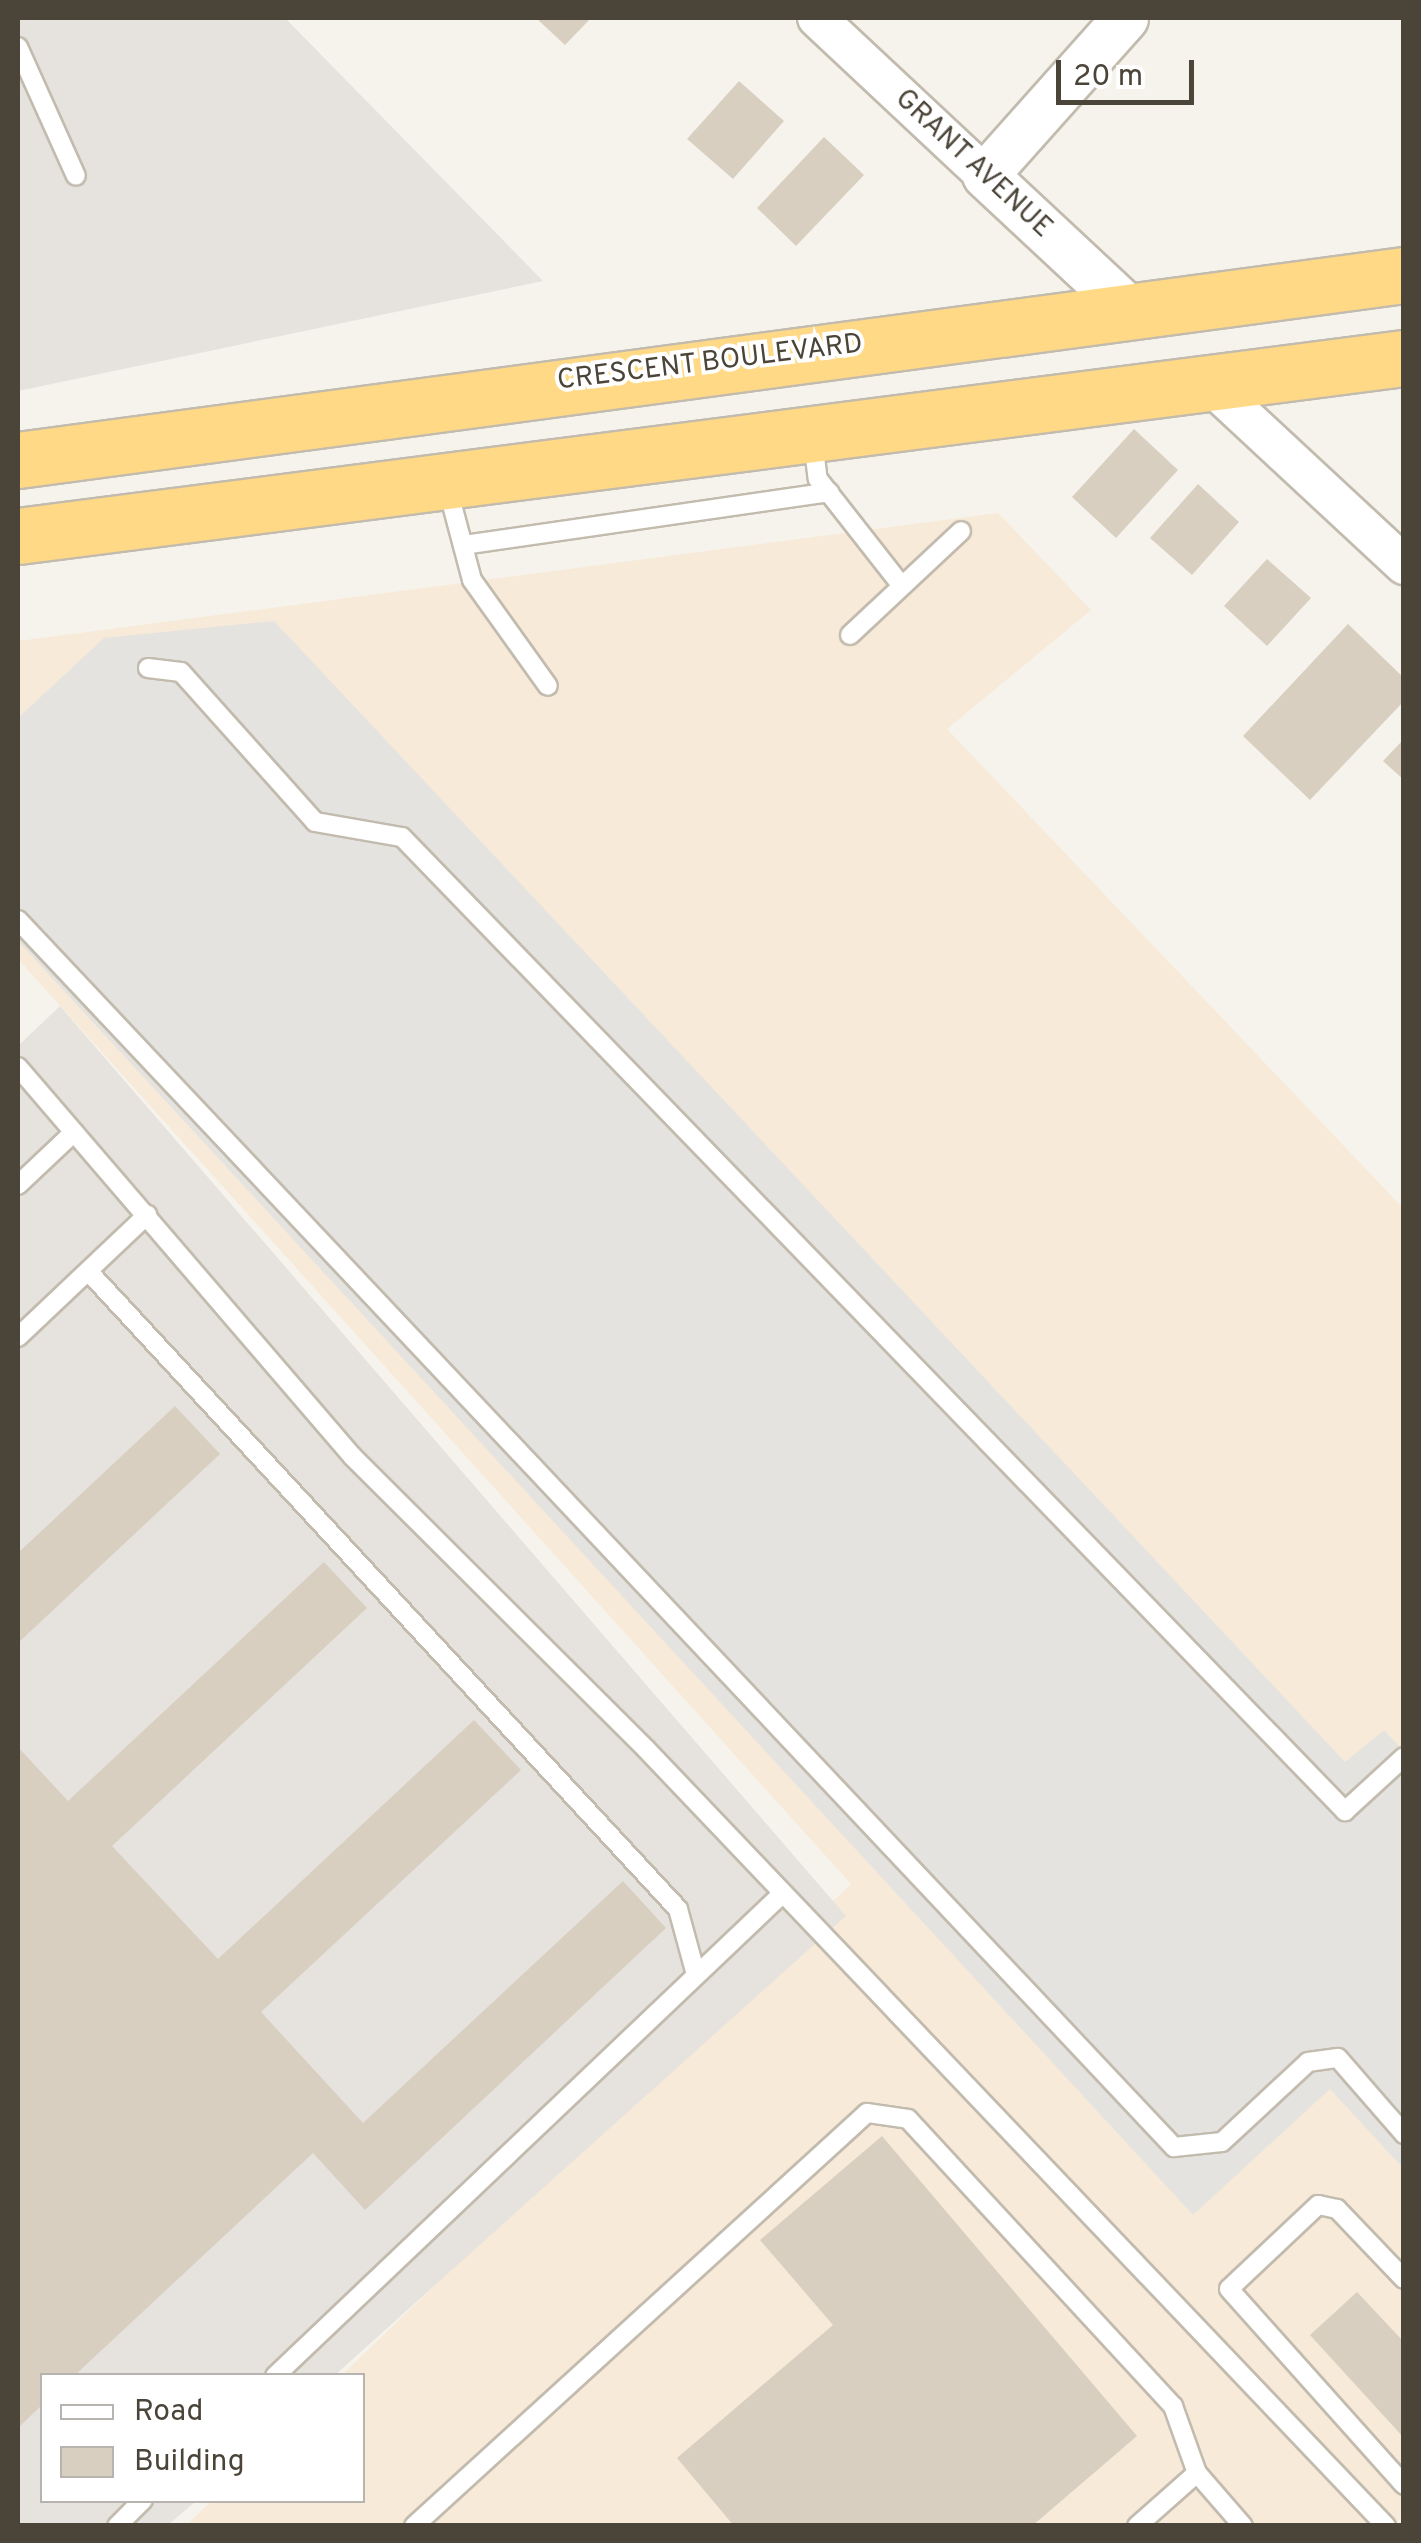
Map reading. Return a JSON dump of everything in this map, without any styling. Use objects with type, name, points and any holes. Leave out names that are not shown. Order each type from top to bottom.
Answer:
[{"type":"highway","name":"CRESCENT BOULEVARD","points":[[18,460],[1404,275]]},
{"type":"highway","points":[[18,536],[812,435],[1203,378],[1404,358]]},
{"type":"street","name":"GRANT AVENUE","points":[[817,18],[1130,310]]},
{"type":"street","points":[[985,175],[1125,18]]},
{"type":"street","points":[[1203,378],[1404,565]]},
{"type":"lane","points":[[18,48],[76,176]]},
{"type":"lane","points":[[812,435],[829,492],[902,586]]},
{"type":"lane","points":[[445,480],[463,545],[497,626],[548,686]]},
{"type":"lane","points":[[463,545],[829,492]]},
{"type":"lane","points":[[850,635],[961,531]]},
{"type":"lane","points":[[148,668],[181,672],[315,822],[402,837],[1345,1811],[1404,1757]]},
{"type":"lane","points":[[18,920],[1174,2147],[1222,2142],[1308,2062],[1338,2058],[1404,2134]]},
{"type":"lane","points":[[18,1067],[352,1456],[782,1894],[1386,2526]]},
{"type":"lane","points":[[18,1185],[74,1132]]},
{"type":"lane","points":[[18,1337],[147,1215]]},
{"type":"lane","points":[[88,1271],[678,1909],[696,1975]]},
{"type":"lane","points":[[278,2373],[782,1894]]},
{"type":"lane","points":[[414,2526],[867,2112],[908,2119],[1173,2406],[1197,2473],[1243,2526]]},
{"type":"lane","points":[[1404,2279],[1337,2209],[1318,2205],[1229,2289],[1404,2485]]},
{"type":"lane","points":[[1138,2526],[1197,2473]]},
{"type":"lane","points":[[117,2526],[140,2503]]},
{"type":"shaded area","points":[[18,18],[285,18],[543,281],[18,391]]},
{"type":"shaded area","points":[[998,513],[1091,610],[947,729],[1403,1208],[1403,2516],[1393,2526],[186,2525],[210,2503],[365,2503],[365,2373],[344,2373],[851,1884],[18,959],[18,641]]},
{"type":"shaded area","points":[[274,621],[1345,1762],[1384,1730],[1403,1751],[1403,2168],[1330,2089],[1193,2215],[18,941],[18,718],[104,638]]},
{"type":"shaded area","points":[[60,1006],[846,1916],[337,2373],[40,2373],[40,2503],[194,2503],[168,2525],[18,2526],[18,1046]]},
{"type":"building","points":[[536,18],[591,18],[565,45]]},
{"type":"building","points":[[739,81],[784,121],[733,179],[687,139]]},
{"type":"building","points":[[824,137],[864,175],[796,246],[757,208]]},
{"type":"building","points":[[1134,429],[1178,470],[1116,538],[1072,497]]},
{"type":"building","points":[[1198,484],[1239,522],[1192,575],[1150,538]]},
{"type":"building","points":[[1267,559],[1311,598],[1267,646],[1224,606]]},
{"type":"building","points":[[1348,624],[1404,678],[1404,701],[1310,800],[1243,736]]},
{"type":"building","points":[[1404,739],[1404,780],[1383,761]]},
{"type":"building","points":[[175,1406],[220,1454],[18,1643],[18,1553]]},
{"type":"building","points":[[324,1562],[367,1608],[112,1846],[218,1959],[474,1720],[521,1770],[261,2012],[363,2123],[623,1881],[666,1928],[365,2210],[313,2153],[77,2373],[40,2373],[40,2407],[18,2428],[18,1747],[68,1801]]},
{"type":"building","points":[[882,2136],[1137,2436],[1032,2526],[734,2526],[677,2458],[833,2325],[760,2240]]},
{"type":"building","points":[[1357,2292],[1404,2342],[1404,2438],[1310,2335]]}]
